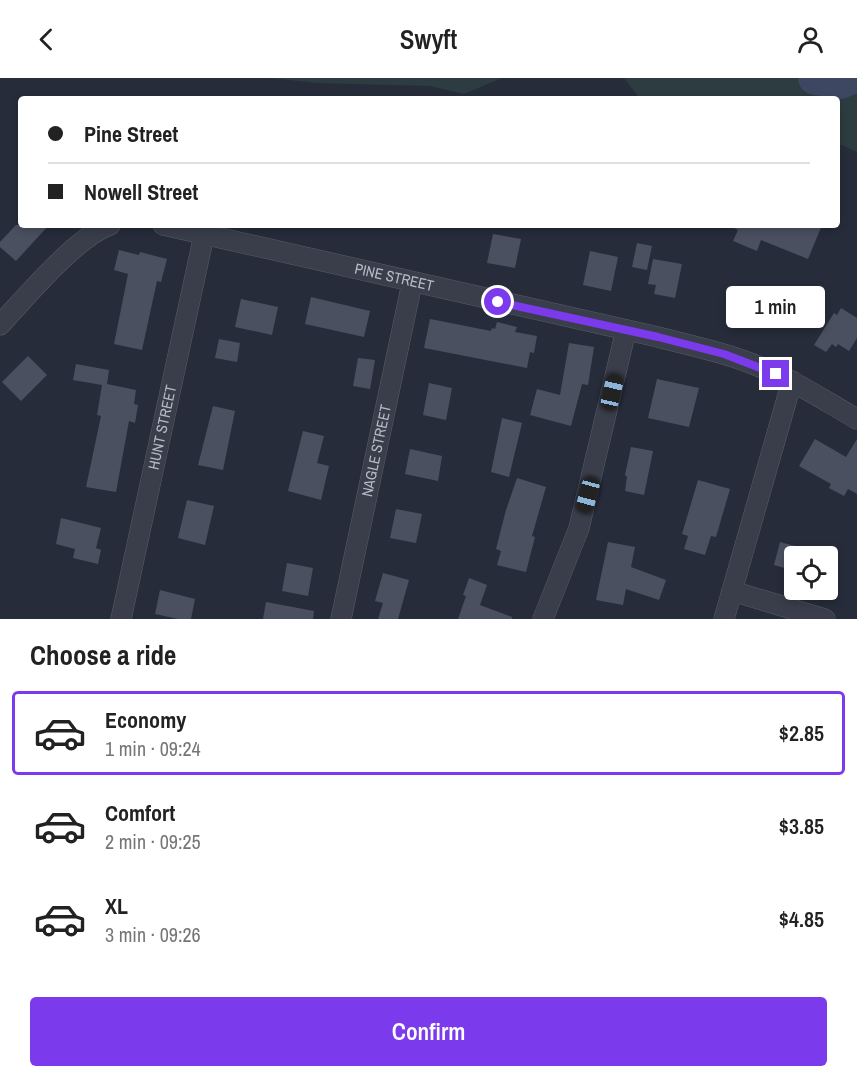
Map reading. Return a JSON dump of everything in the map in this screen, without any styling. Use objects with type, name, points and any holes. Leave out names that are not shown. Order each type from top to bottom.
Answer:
[{"type":"street","points":[[0,325],[70,251],[104,228]]},
{"type":"street","name":"PINE STREET","points":[[175,228],[724,354],[792,381],[857,419]]},
{"type":"street","name":"HUNT STREET","points":[[120,619],[204,235]]},
{"type":"street","name":"NAGLE STREET","points":[[341,619],[412,283]]},
{"type":"street","points":[[543,619],[579,528],[626,330]]},
{"type":"street","points":[[724,619],[792,381]]},
{"type":"street","points":[[732,591],[825,619]]},
{"type":"shaded area","points":[[269,78],[502,78],[464,94],[430,86],[317,83]]},
{"type":"shaded area","points":[[624,78],[857,78],[857,152],[840,144],[840,96],[638,96]]},
{"type":"building","points":[[16,225],[18,228],[46,228],[16,261],[0,247],[0,242]]},
{"type":"building","points":[[734,228],[821,228],[808,259],[761,240],[757,251],[733,241],[738,230]]},
{"type":"building","points":[[493,234],[521,239],[515,268],[487,263]]},
{"type":"building","points":[[637,243],[652,246],[647,270],[632,267]]},
{"type":"building","points":[[119,250],[139,255],[140,252],[167,259],[161,282],[157,281],[142,350],[114,344],[128,274],[114,270]]},
{"type":"building","points":[[590,251],[618,257],[611,291],[583,285]]},
{"type":"building","points":[[653,259],[682,264],[675,298],[654,294],[656,285],[648,284]]},
{"type":"building","points":[[311,297],[370,311],[364,337],[305,324]]},
{"type":"building","points":[[241,299],[278,307],[272,335],[235,327]]},
{"type":"building","points":[[841,308],[857,318],[857,338],[849,351],[838,344],[836,347],[832,344],[826,352],[814,345],[834,313],[837,315]]},
{"type":"building","points":[[430,319],[491,331],[492,328],[495,329],[497,322],[517,327],[515,332],[537,336],[534,353],[530,352],[527,368],[424,348]]},
{"type":"building","points":[[219,339],[240,343],[237,362],[215,358]]},
{"type":"building","points":[[569,343],[594,347],[588,385],[582,384],[571,426],[530,415],[537,389],[560,395]]},
{"type":"building","points":[[28,356],[47,375],[21,401],[2,382]]},
{"type":"building","points":[[358,358],[375,360],[370,389],[353,386]]},
{"type":"building","points":[[76,364],[109,370],[107,384],[136,390],[134,404],[138,405],[135,423],[129,421],[116,492],[86,487],[101,416],[97,415],[102,385],[73,380]]},
{"type":"building","points":[[657,379],[699,388],[689,427],[648,418]]},
{"type":"building","points":[[429,383],[452,388],[446,420],[423,415]]},
{"type":"building","points":[[213,406],[235,411],[223,470],[198,465]]},
{"type":"building","points":[[502,418],[522,423],[509,477],[491,472]]},
{"type":"building","points":[[303,431],[324,436],[317,463],[329,466],[321,500],[288,491]]},
{"type":"building","points":[[815,439],[846,457],[857,439],[857,494],[848,489],[844,496],[829,488],[831,484],[799,466]]},
{"type":"building","points":[[631,447],[653,451],[644,495],[625,491],[627,477],[625,475]]},
{"type":"building","points":[[410,449],[442,456],[438,481],[405,474]]},
{"type":"building","points":[[517,478],[546,487],[532,536],[535,537],[526,572],[497,565],[501,551],[496,549]]},
{"type":"building","points":[[698,480],[730,489],[716,537],[711,536],[705,555],[684,549],[688,536],[682,534]]},
{"type":"building","points":[[187,500],[214,506],[205,545],[178,538]]},
{"type":"building","points":[[396,509],[422,514],[416,543],[390,538]]},
{"type":"building","points":[[61,518],[101,528],[96,548],[101,550],[98,564],[73,558],[75,549],[56,544]]},
{"type":"building","points":[[608,542],[635,547],[631,567],[666,580],[659,600],[626,589],[623,605],[596,600]]},
{"type":"building","points":[[780,542],[795,546],[784,546],[784,568],[774,565]]},
{"type":"building","points":[[287,563],[313,568],[308,596],[282,591]]},
{"type":"building","points":[[383,573],[409,580],[398,619],[378,619],[383,603],[375,601]]},
{"type":"building","points":[[469,578],[487,585],[480,605],[512,617],[512,619],[458,619]]},
{"type":"building","points":[[160,590],[195,599],[191,619],[155,614]]},
{"type":"building","points":[[266,602],[314,611],[313,619],[263,619]]},
{"type":"waterway","points":[[815,78],[840,82],[850,78]]},
{"type":"route","points":[[498,302],[724,354],[776,374]]}]
